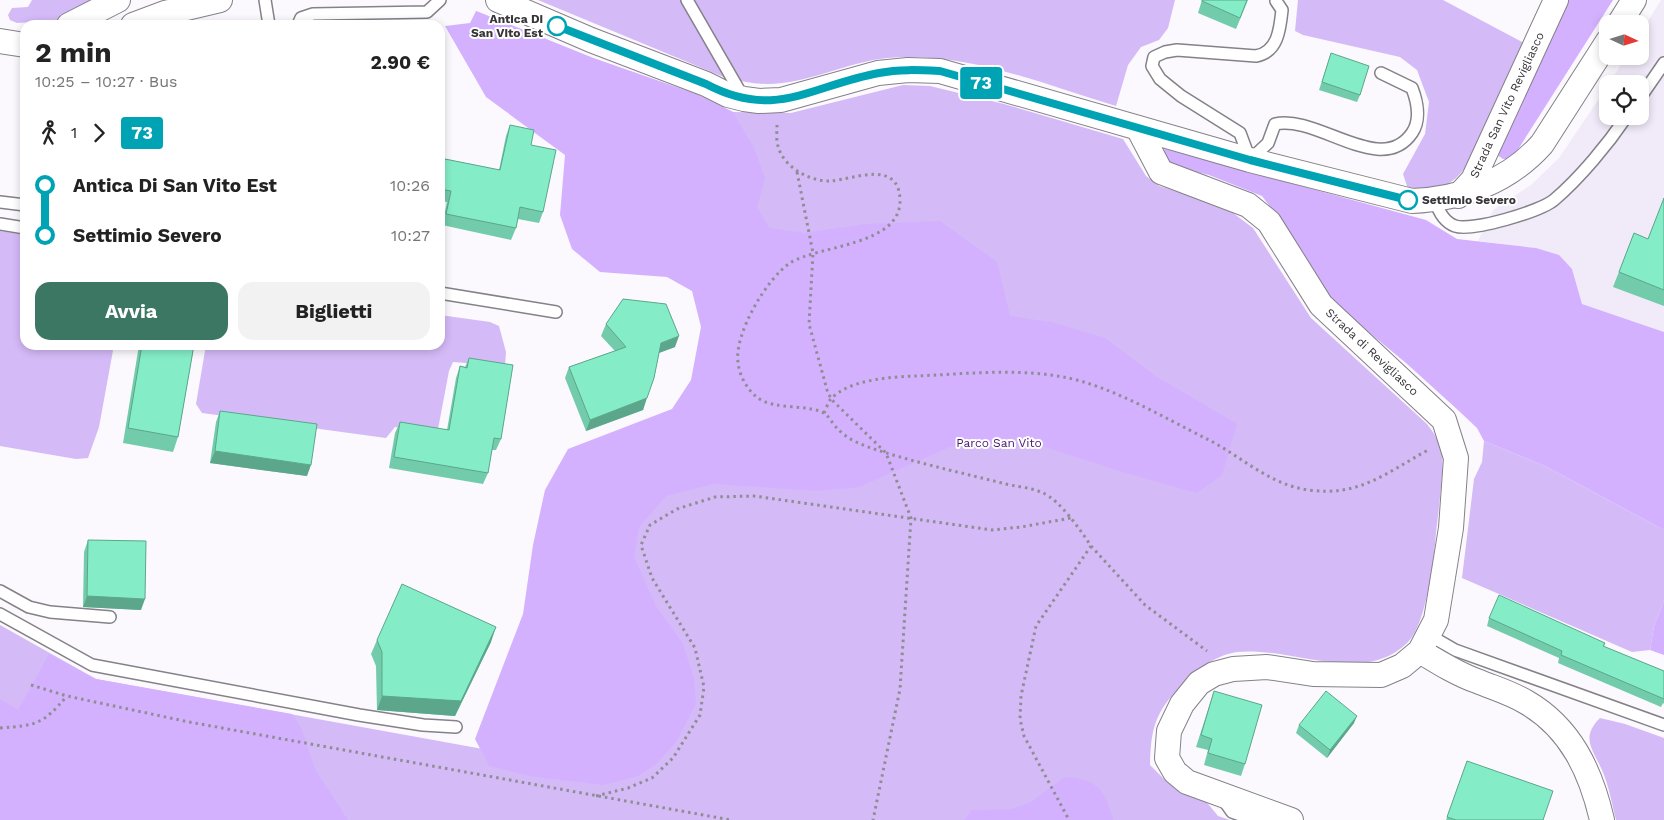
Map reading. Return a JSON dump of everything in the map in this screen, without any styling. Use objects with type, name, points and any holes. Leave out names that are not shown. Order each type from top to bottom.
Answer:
[{"type":"street","points":[[79,20],[118,0]]},
{"type":"street","points":[[146,20],[165,13],[220,0]]},
{"type":"street","points":[[498,0],[591,40],[706,84],[728,95],[758,101],[781,100],[878,73],[908,70],[940,71],[1250,160],[1412,201],[1458,196],[1503,177],[1530,158],[1542,144],[1599,56]]},
{"type":"street","name":"Strada San Vito Revigliasco","points":[[1458,196],[1473,180],[1556,0]]},
{"type":"street","points":[[1625,15],[1634,0]]},
{"type":"street","name":"Strada di Revigliasco","points":[[1138,128],[1162,172],[1248,205],[1269,222],[1322,305],[1444,420],[1456,458],[1451,528],[1436,620],[1424,643],[1402,666],[1381,675],[1314,674],[1267,667],[1233,669],[1214,674],[1199,683],[1182,704],[1169,731],[1167,758],[1175,772],[1187,782],[1291,820]]},
{"type":"street","points":[[1424,643],[1450,668],[1476,681],[1502,690],[1539,710],[1556,726],[1579,755],[1595,787],[1602,820]]},
{"type":"lane","points":[[265,0],[268,20]]},
{"type":"lane","points":[[301,20],[313,14],[427,12],[440,0]]},
{"type":"lane","points":[[687,0],[744,98]]},
{"type":"lane","points":[[1276,1],[1282,10],[1281,25],[1271,50],[1265,54],[1256,56],[1177,50],[1154,57],[1152,66],[1160,79],[1181,96],[1240,133],[1250,160],[1268,143],[1276,124],[1284,122],[1296,122],[1362,147],[1396,147],[1405,142],[1414,130],[1418,112],[1417,100],[1412,88],[1381,73]]},
{"type":"lane","points":[[1649,85],[1664,63]]},
{"type":"lane","points":[[1435,200],[1439,214],[1455,226],[1481,227],[1553,201],[1610,140],[1621,125]]},
{"type":"lane","points":[[0,202],[20,204]]},
{"type":"lane","points":[[0,224],[20,227]]},
{"type":"lane","points":[[445,294],[556,312]]},
{"type":"lane","points":[[0,592],[29,607],[50,612],[110,617]]},
{"type":"lane","points":[[0,614],[92,665],[359,715],[423,725],[456,727]]},
{"type":"lane","points":[[1424,643],[1455,650],[1664,725]]},
{"type":"lane","points":[[1220,795],[1232,812],[1254,820]]},
{"type":"path","points":[[777,123],[778,147],[797,172],[813,253],[809,324],[830,400],[886,453],[911,518],[900,689],[872,820]]},
{"type":"path","points":[[797,172],[830,181],[859,175],[881,174],[895,183],[900,197],[900,209],[892,221],[867,240],[813,253],[790,263],[770,279],[753,308],[743,334],[737,361],[745,384],[759,399],[824,413],[839,431],[860,444],[886,453],[1044,493],[1072,518],[1091,546],[1145,605],[1198,647],[1233,669]]},
{"type":"path","points":[[824,413],[830,400],[849,388],[883,377],[996,372],[1064,377],[1118,394],[1207,439],[1262,474],[1294,488],[1310,490],[1350,490],[1373,481],[1450,438]]},
{"type":"path","points":[[596,796],[628,788],[652,778],[673,758],[700,715],[704,687],[695,648],[652,578],[641,545],[650,524],[677,509],[715,497],[754,496],[992,530],[1021,528],[1072,518]]},
{"type":"path","points":[[1069,820],[1024,736],[1020,719],[1020,696],[1036,626],[1091,546]]},
{"type":"path","points":[[32,685],[66,696],[189,722],[731,820]]},
{"type":"path","points":[[0,728],[32,725],[45,720],[66,696]]},
{"type":"shaded area","points":[[1566,0],[1613,0],[1603,15],[1599,15],[1599,22],[1512,159],[1503,159],[1496,154]]},
{"type":"shaded area","points":[[1661,0],[1664,0],[1664,332],[1582,304],[1572,269],[1536,248],[1478,241],[1493,210],[1531,185],[1559,158],[1599,99],[1599,125],[1649,125],[1649,75],[1614,75],[1621,65],[1649,65],[1649,19]]},
{"type":"shaded area","points":[[476,11],[593,58],[696,94],[733,112],[754,148],[765,178],[757,207],[769,228],[805,233],[865,224],[940,221],[997,262],[1010,316],[1051,322],[1105,338],[1157,377],[1237,424],[1222,475],[1197,493],[1126,473],[1020,439],[950,447],[859,487],[817,491],[713,484],[666,496],[639,527],[634,557],[656,606],[683,644],[694,679],[696,704],[676,742],[656,764],[638,776],[603,785],[530,776],[489,766],[475,739],[523,614],[533,545],[545,490],[568,449],[672,409],[691,380],[701,327],[692,291],[667,277],[600,272],[572,249],[560,215],[565,155],[486,97],[445,26],[470,23]]},
{"type":"shaded area","points":[[1165,149],[1426,220],[1457,239],[1536,248],[1559,255],[1572,269],[1582,304],[1664,332],[1664,530],[1545,466],[1484,441],[1477,428],[1459,411],[1406,363],[1349,316],[1331,297],[1281,221],[1262,196],[1209,175],[1171,166],[1159,155]]},
{"type":"shaded area","points":[[1664,601],[1664,655],[1650,650],[1654,626]]},
{"type":"shaded area","points":[[49,654],[96,679],[292,714],[302,730],[315,769],[348,820],[0,820],[0,699],[18,710]]},
{"type":"shaded area","points":[[1065,777],[1085,780],[1098,788],[1107,801],[1113,820],[964,820],[972,810],[1012,809],[1031,802]]},
{"type":"green space","points":[[32,0],[102,0],[64,20],[20,20],[20,23],[17,23],[10,20],[8,15],[12,8],[28,7]]},
{"type":"green space","points":[[538,0],[1175,0],[1168,28],[1159,40],[1141,47],[1128,65],[1116,106],[1032,79],[975,64],[946,59],[916,57],[872,60],[812,77],[782,83],[762,84],[741,81],[726,78]]},
{"type":"green space","points":[[1298,0],[1443,0],[1524,43],[1472,157],[1459,175],[1446,185],[1430,189],[1408,189],[1403,174],[1425,134],[1429,102],[1417,70],[1400,57],[1303,35],[1295,31]]},
{"type":"green space","name":"Parco San Vito","points":[[476,11],[593,58],[696,94],[733,112],[791,113],[903,85],[930,86],[1004,104],[1123,139],[1146,176],[1159,186],[1204,200],[1233,213],[1253,228],[1311,318],[1427,424],[1434,434],[1442,454],[1440,493],[1428,591],[1420,621],[1414,634],[1408,642],[1390,655],[1370,662],[1326,662],[1280,654],[1237,652],[1214,660],[1188,679],[1166,704],[1156,721],[1153,731],[1150,765],[1167,782],[1199,793],[1218,816],[1230,820],[0,820],[0,625],[96,679],[483,749],[710,355],[712,309]]},
{"type":"green space","points":[[0,231],[20,234],[20,350],[113,350],[99,427],[88,458],[76,459],[0,446]]},
{"type":"green space","points":[[445,316],[490,322],[499,326],[506,352],[505,366],[453,362],[449,371],[438,429],[430,432],[395,427],[386,438],[202,413],[196,404],[205,350],[445,350]]},
{"type":"green space","points":[[1484,441],[1545,466],[1664,530],[1664,601],[1654,626],[1650,650],[1632,652],[1462,578],[1474,479],[1482,462]]},
{"type":"green space","points":[[1600,718],[1625,724],[1664,738],[1664,820],[1616,820],[1607,782],[1592,750],[1589,738],[1594,725]]},
{"type":"building","points":[[1202,0],[1247,0],[1240,18]]},
{"type":"building","points":[[1331,53],[1369,66],[1360,95],[1322,82]]},
{"type":"building","points":[[510,125],[534,130],[531,145],[556,150],[543,212],[520,207],[516,228],[446,214],[451,191],[445,190],[445,159],[500,170]]},
{"type":"building","points":[[1664,198],[1664,290],[1619,272],[1634,233],[1648,239]]},
{"type":"building","points":[[623,299],[666,304],[679,336],[661,343],[654,378],[647,398],[590,420],[569,367],[626,347],[606,324]]},
{"type":"building","points":[[141,350],[193,350],[178,437],[128,428]]},
{"type":"building","points":[[469,358],[513,365],[501,439],[494,438],[488,473],[394,457],[400,422],[449,430],[460,366],[467,368]]},
{"type":"building","points":[[220,411],[317,424],[311,465],[215,451]]},
{"type":"building","points":[[88,540],[146,541],[145,599],[87,596]]},
{"type":"building","points":[[402,584],[496,627],[461,701],[382,696],[382,652],[377,640]]},
{"type":"building","points":[[1499,595],[1605,643],[1603,646],[1664,671],[1664,699],[1561,655],[1562,651],[1489,618]]},
{"type":"building","points":[[1214,691],[1262,705],[1245,764],[1208,753],[1212,739],[1201,735]]},
{"type":"building","points":[[1326,691],[1357,716],[1330,750],[1299,725]]},
{"type":"building","points":[[1467,761],[1553,791],[1543,820],[1456,820],[1447,817]]},
{"type":"bus line","name":"73","points":[[557,26],[706,84],[728,95],[758,101],[781,100],[878,73],[908,70],[940,71],[1250,160],[1408,200]]},
{"type":"place","name":"Antica Di San Vito Est","points":[[557,26]]},
{"type":"place","name":"Settimio Severo","points":[[1408,200]]}]
